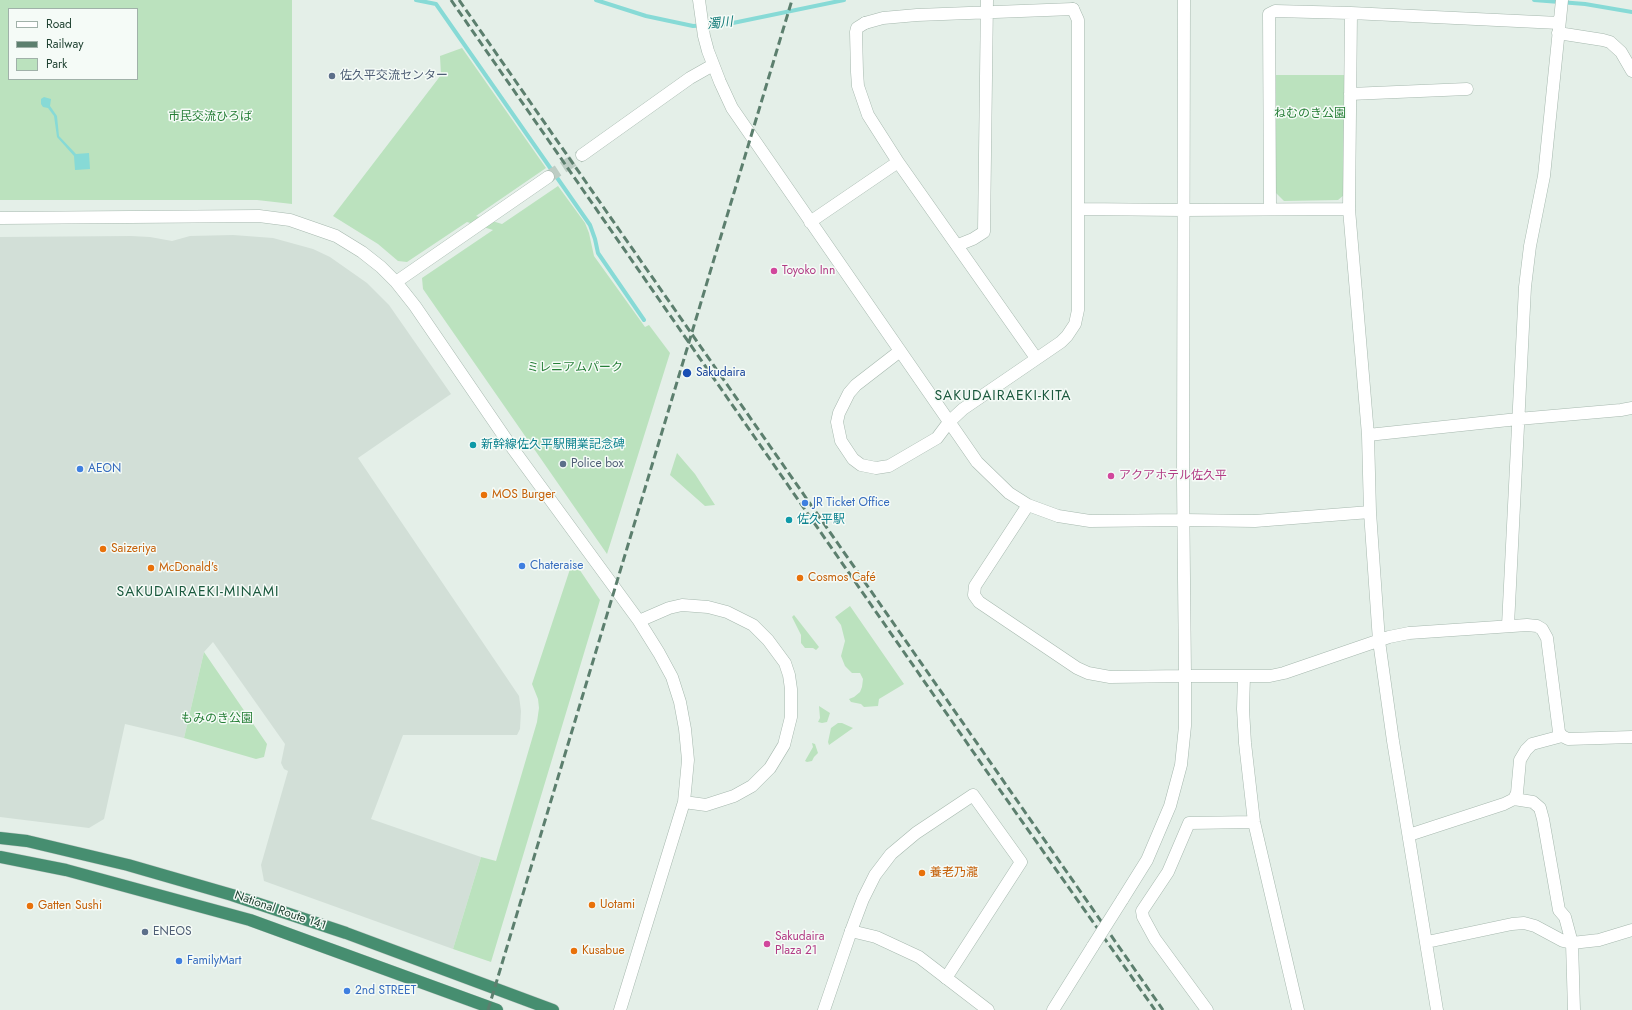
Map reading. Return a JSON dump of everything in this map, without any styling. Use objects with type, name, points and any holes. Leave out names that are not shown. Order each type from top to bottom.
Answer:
[{"type":"highway","name":"National Route 141","points":[[0,838],[27,842],[128,865],[232,895],[346,933],[553,1010]]},
{"type":"highway","name":"National Route 141","points":[[0,857],[66,870],[250,920],[497,1010]]},
{"type":"street","points":[[1053,1010],[1147,860],[1170,806],[1181,765],[1186,676],[1183,520],[1184,0]]},
{"type":"street","points":[[700,5],[704,36],[713,65],[734,111],[977,462],[1009,493],[1028,505],[1058,516],[1090,521],[1255,521],[1370,512]]},
{"type":"street","points":[[1508,625],[1525,287],[1530,246],[1544,176],[1562,5]]},
{"type":"street","points":[[958,245],[973,239],[984,232],[987,6]]},
{"type":"street","points":[[900,351],[856,385],[849,393],[839,413],[837,422],[841,441],[854,459],[861,465],[882,468],[889,466],[937,438],[949,422],[963,409],[1061,342],[1076,324],[1078,310],[1078,20],[1073,9],[987,6],[883,18],[865,23],[857,28],[856,32],[858,86],[868,114],[898,162],[958,245],[1036,358]]},
{"type":"street","points":[[1270,208],[1270,14],[1275,11],[1351,13],[1559,28],[1610,42],[1621,52],[1632,71]]},
{"type":"street","points":[[1351,13],[1349,209],[1368,435],[1370,512],[1380,641],[1393,741],[1437,1010]]},
{"type":"street","points":[[582,154],[679,86],[713,65]]},
{"type":"street","points":[[1350,94],[1467,89]]},
{"type":"street","points":[[810,222],[898,162]]},
{"type":"street","points":[[396,282],[548,177]]},
{"type":"street","points":[[1078,209],[1349,209]]},
{"type":"street","points":[[0,218],[160,216],[273,217],[303,224],[336,236],[362,252],[381,267],[416,306],[508,442],[639,620],[672,677],[680,702],[686,729],[688,760],[684,802],[620,1010]]},
{"type":"street","points":[[1368,435],[1518,418],[1632,408]]},
{"type":"street","points":[[1028,505],[975,586],[974,595],[979,602],[1077,668],[1088,673],[1110,677],[1270,676],[1284,673],[1389,637],[1409,633],[1508,625],[1536,626],[1545,632],[1549,645],[1559,732],[1562,736],[1568,739],[1632,737]]},
{"type":"street","points":[[639,620],[669,608],[682,606],[708,607],[727,612],[753,626],[763,635],[785,663],[789,675],[792,689],[791,717],[784,745],[770,768],[752,786],[734,796],[706,805],[684,802]]},
{"type":"street","points":[[1244,676],[1243,709],[1245,743],[1254,822],[1298,1010]]},
{"type":"street","points":[[1514,799],[1517,793],[1520,760],[1526,750],[1532,744],[1562,736]]},
{"type":"street","points":[[824,1010],[863,899],[875,875],[892,854],[916,833],[974,794],[1021,862],[946,978]]},
{"type":"street","points":[[1409,835],[1504,804],[1514,799],[1533,802],[1540,808],[1559,910],[1565,917],[1572,943],[1574,1010]]},
{"type":"street","points":[[1207,1010],[1155,939],[1143,917],[1142,911],[1168,872],[1189,823],[1254,822]]},
{"type":"street","points":[[1427,942],[1512,924],[1535,926],[1563,941],[1572,943],[1599,940],[1632,930]]},
{"type":"street","points":[[851,931],[876,937],[919,957],[988,1010]]},
{"type":"shaded area","points":[[233,235],[273,238],[313,249],[330,257],[367,283],[389,305],[451,394],[358,458],[519,696],[521,711],[520,729],[517,735],[403,735],[371,819],[481,857],[453,949],[264,881],[261,865],[288,771],[284,769],[281,763],[285,744],[213,642],[204,652],[184,738],[125,724],[104,819],[89,828],[0,817],[0,237],[131,236],[150,237],[172,241],[190,236]]},
{"type":"green space","name":"市民交流ひろば","points":[[0,0],[292,0],[292,204],[257,200],[0,200]]},
{"type":"green space","name":"ミレニアムパーク","points":[[462,48],[546,168],[476,216],[502,224],[558,186],[585,223],[589,233],[594,256],[645,327],[649,325],[670,353],[607,554],[423,289],[422,278],[493,230],[467,222],[407,262],[398,261],[378,244],[333,216],[441,75],[440,56]]},
{"type":"green space","name":"ねむのき公園","points":[[1276,75],[1344,75],[1344,195],[1338,200],[1284,201],[1276,193]]},
{"type":"green space","points":[[677,453],[695,474],[715,505],[705,506],[670,475]]},
{"type":"green space","points":[[573,560],[600,600],[491,962],[453,949],[481,857],[496,861],[537,722],[539,708],[538,699],[532,684]]},
{"type":"green space","points":[[850,606],[904,684],[879,699],[878,706],[864,707],[861,704],[851,702],[849,699],[860,692],[863,679],[860,673],[852,673],[845,666],[841,656],[845,641],[841,625],[835,617]]},
{"type":"green space","points":[[794,615],[819,647],[816,650],[813,648],[805,648],[801,643],[801,635],[792,617]]},
{"type":"green space","name":"もみのき公園","points":[[204,652],[267,744],[264,757],[256,759],[184,738]]},
{"type":"green space","points":[[819,706],[830,713],[827,722],[818,722],[820,718]]},
{"type":"green space","points":[[838,723],[842,723],[853,728],[829,745],[828,742],[831,728]]},
{"type":"green space","points":[[812,743],[815,744],[818,753],[812,761],[807,762],[805,761],[813,747]]},
{"type":"water","points":[[44,97],[51,99],[50,106],[57,116],[59,136],[76,154],[89,153],[90,169],[75,170],[74,156],[57,137],[54,116],[48,108],[43,107],[41,104],[41,99]]},
{"type":"waterway","points":[[416,0],[436,4],[590,225],[598,253],[644,320]]},
{"type":"waterway","name":"濁川","points":[[596,0],[646,16],[693,26],[728,24],[844,0]]},
{"type":"waterway","name":"濁川","points":[[1534,0],[1585,4],[1632,12]]},
{"type":"tunnel","points":[[548,177],[582,155]]},
{"type":"railway","points":[[451,0],[983,766],[1155,1010]]},
{"type":"railway","points":[[459,0],[1163,1010]]},
{"type":"railway","points":[[488,1010],[792,0]]},
{"type":"place","name":"佐久平交流センター","points":[[332,76]]},
{"type":"place","name":"Toyoko Inn","points":[[774,271]]},
{"type":"place","name":"Sakudaira","points":[[687,373]]},
{"type":"place","name":"新幹線佐久平駅開業記念碑","points":[[473,445]]},
{"type":"place","name":"Police box","points":[[563,464]]},
{"type":"place","name":"AEON","points":[[80,469]]},
{"type":"place","name":"アクアホテル佐久平","points":[[1111,476]]},
{"type":"place","name":"MOS Burger","points":[[484,495]]},
{"type":"place","name":"JR Ticket Office","points":[[805,503]]},
{"type":"place","name":"佐久平駅","points":[[789,520]]},
{"type":"place","name":"Saizeriya","points":[[103,549]]},
{"type":"place","name":"Chateraise","points":[[522,566]]},
{"type":"place","name":"McDonald's","points":[[151,568]]},
{"type":"place","name":"Cosmos Café","points":[[800,578]]},
{"type":"place","name":"養老乃瀧","points":[[922,873]]},
{"type":"place","name":"Uotami","points":[[592,905]]},
{"type":"place","name":"Gatten Sushi","points":[[30,906]]},
{"type":"place","name":"ENEOS","points":[[145,932]]},
{"type":"place","name":"Sakudaira Plaza 21","points":[[767,944]]},
{"type":"place","name":"Kusabue","points":[[574,951]]},
{"type":"place","name":"FamilyMart","points":[[179,961]]},
{"type":"place","name":"2nd STREET","points":[[347,991]]},
{"type":"district","name":"SAKUDAIRAEKI-KITA","points":[[1003,397]]},
{"type":"district","name":"SAKUDAIRAEKI-MINAMI","points":[[198,593]]}]
